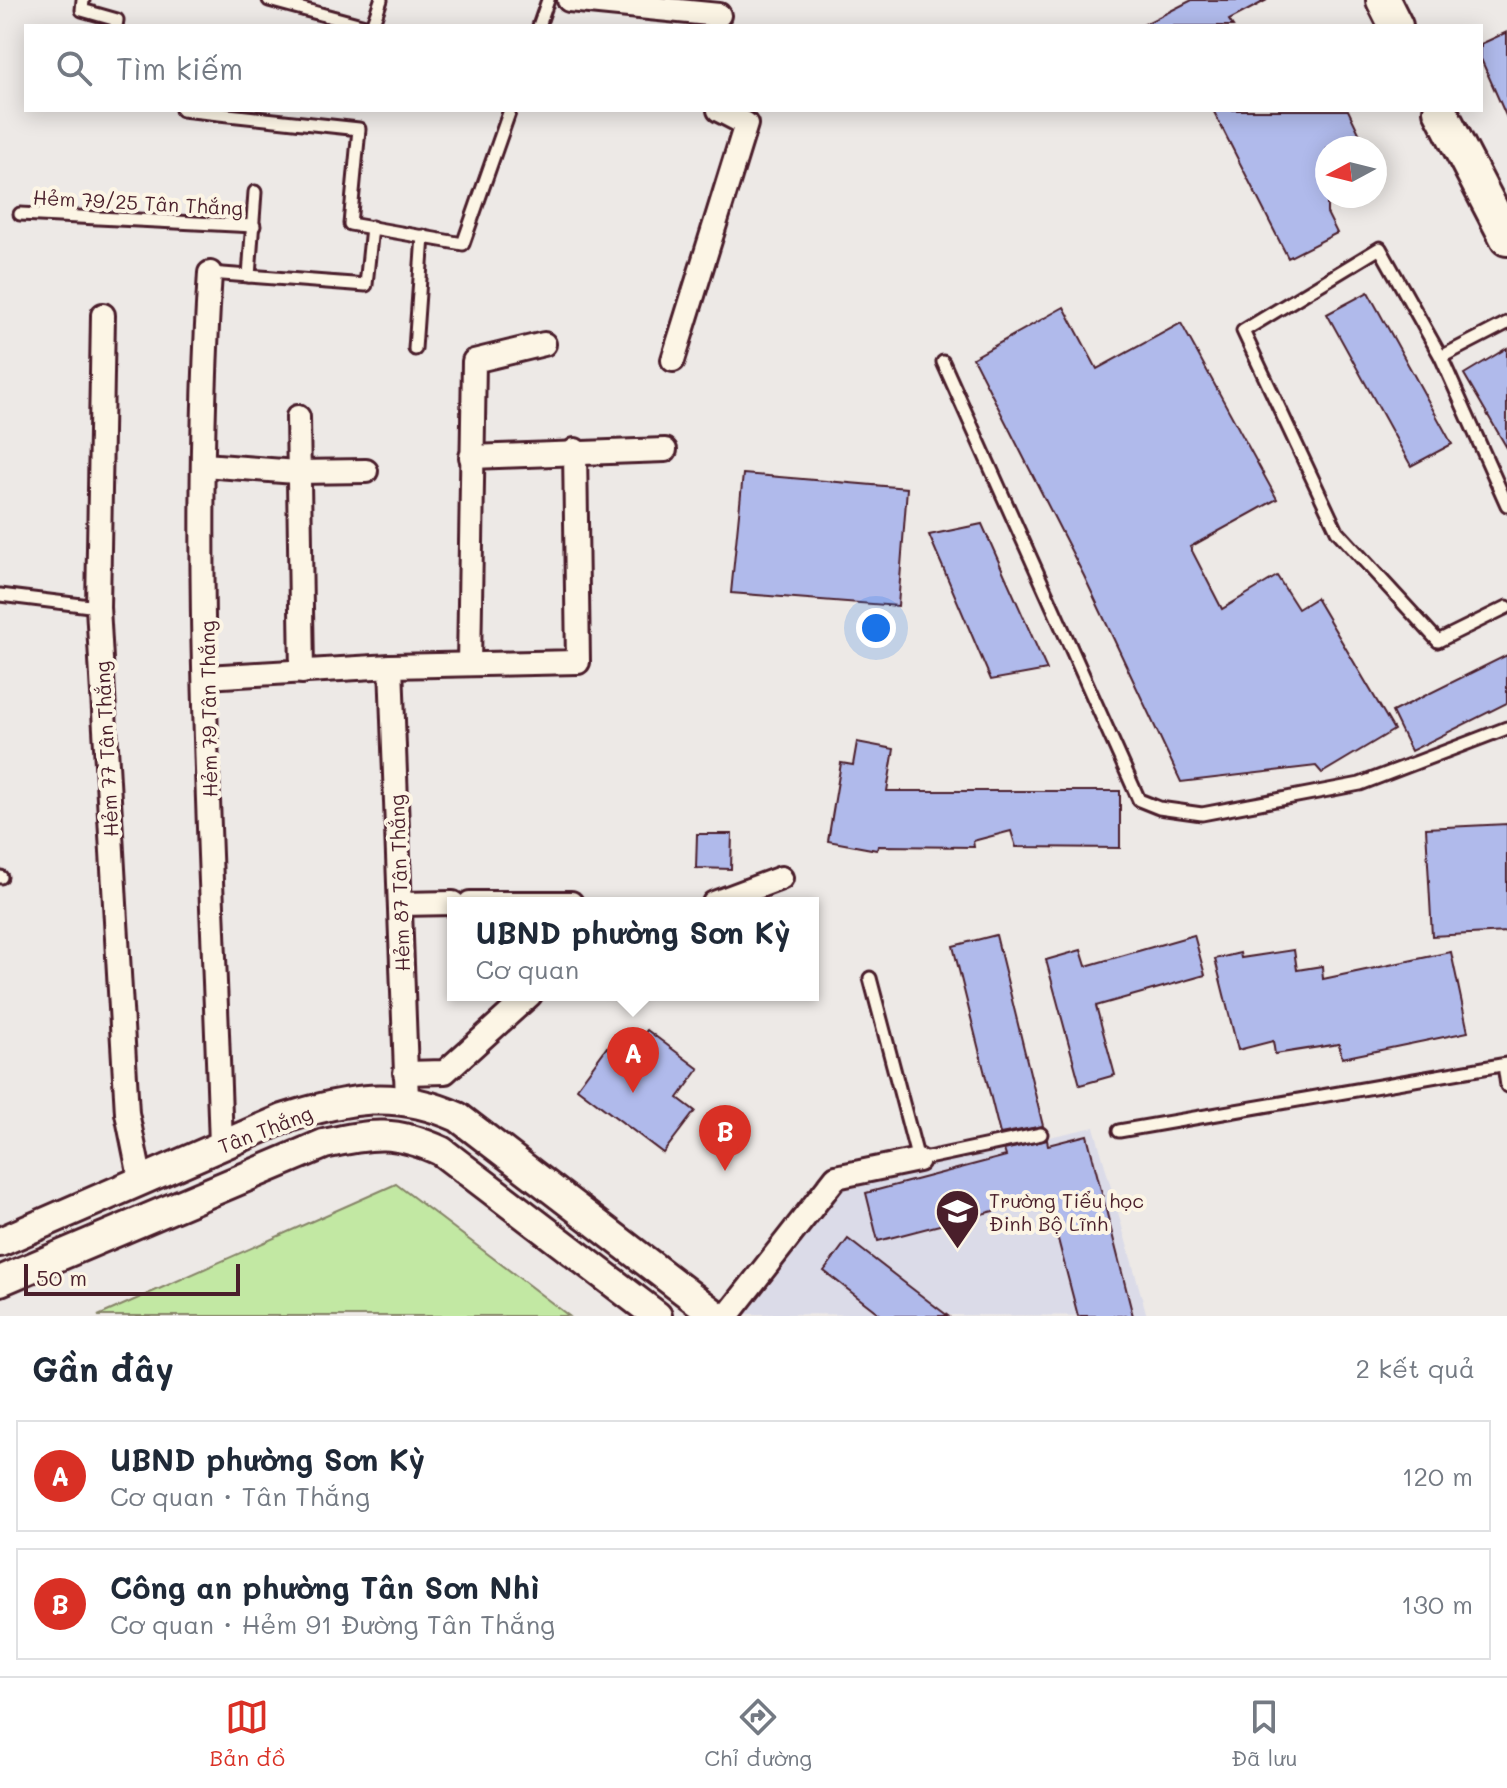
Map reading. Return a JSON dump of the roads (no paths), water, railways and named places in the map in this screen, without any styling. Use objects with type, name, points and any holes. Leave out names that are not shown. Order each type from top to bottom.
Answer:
[{"type":"main road","points":[[1383,0],[1395,24]]},
{"type":"main road","points":[[1441,112],[1507,239]]},
{"type":"street","points":[[569,0],[720,14]]},
{"type":"street","points":[[673,360],[746,124],[723,112]]},
{"type":"street","name":"Hẻm 79 Tân Thắng","points":[[210,273],[203,382],[206,677],[221,1146]]},
{"type":"street","name":"Hẻm 77 Tân Thắng","points":[[103,315],[98,607],[127,1113],[141,1182]]},
{"type":"street","points":[[469,664],[474,361],[544,344]]},
{"type":"street","points":[[298,417],[296,472],[302,672]]},
{"type":"street","points":[[471,457],[575,450],[665,450]]},
{"type":"street","points":[[206,677],[391,666],[578,662],[575,450]]},
{"type":"street","points":[[204,465],[296,472],[366,471]]},
{"type":"street","name":"Hẻm 87 Tân Thắng","points":[[391,666],[406,1086]]},
{"type":"street","points":[[730,897],[781,878]]},
{"type":"street","points":[[401,904],[447,903]]},
{"type":"street","points":[[408,1136],[406,1086],[445,1072],[523,1001]]},
{"type":"street","name":"Tân Thắng","points":[[0,1242],[315,1108],[391,1097],[406,1086],[426,1103],[458,1117],[717,1316]]},
{"type":"street","name":"Tân Thắng","points":[[0,1281],[324,1144],[364,1135],[408,1136],[441,1151],[657,1316]]},
{"type":"street","points":[[221,1146],[238,1180]]},
{"type":"street","points":[[727,1316],[836,1177],[918,1160]]},
{"type":"lane","points":[[83,0],[82,10],[117,20],[116,24]]},
{"type":"lane","points":[[269,0],[358,24]]},
{"type":"lane","points":[[373,24],[381,0]]},
{"type":"lane","points":[[540,24],[548,0]]},
{"type":"lane","points":[[201,112],[359,129],[350,224],[463,244],[509,112]]},
{"type":"lane","name":"Hẻm 79/25 Tân Thắng","points":[[249,276],[255,192]]},
{"type":"lane","name":"Hẻm 79/25 Tân Thắng","points":[[20,214],[254,226]]},
{"type":"lane","points":[[210,273],[366,285],[372,227]]},
{"type":"lane","points":[[415,349],[423,236]]},
{"type":"lane","points":[[1507,505],[1441,357],[1380,248],[1243,331],[1337,531],[1438,641],[1507,607]]},
{"type":"lane","points":[[1441,357],[1507,323]]},
{"type":"lane","points":[[943,362],[1139,800],[1159,808],[1202,814],[1360,784],[1507,728]]},
{"type":"lane","points":[[0,595],[98,607]]},
{"type":"lane","points":[[870,978],[918,1160],[1041,1134]]},
{"type":"lane","points":[[1119,1131],[1506,1064],[1507,1086]]},
{"type":"place","name":"UBND phường Sơn Kỳ","points":[[633,1093]]},
{"type":"place","name":"Công an phường Tân Sơn Nhì","points":[[725,1171]]},
{"type":"place","name":"Trường Tiểu học Đinh Bộ Lĩnh","points":[[958,1250]]}]
